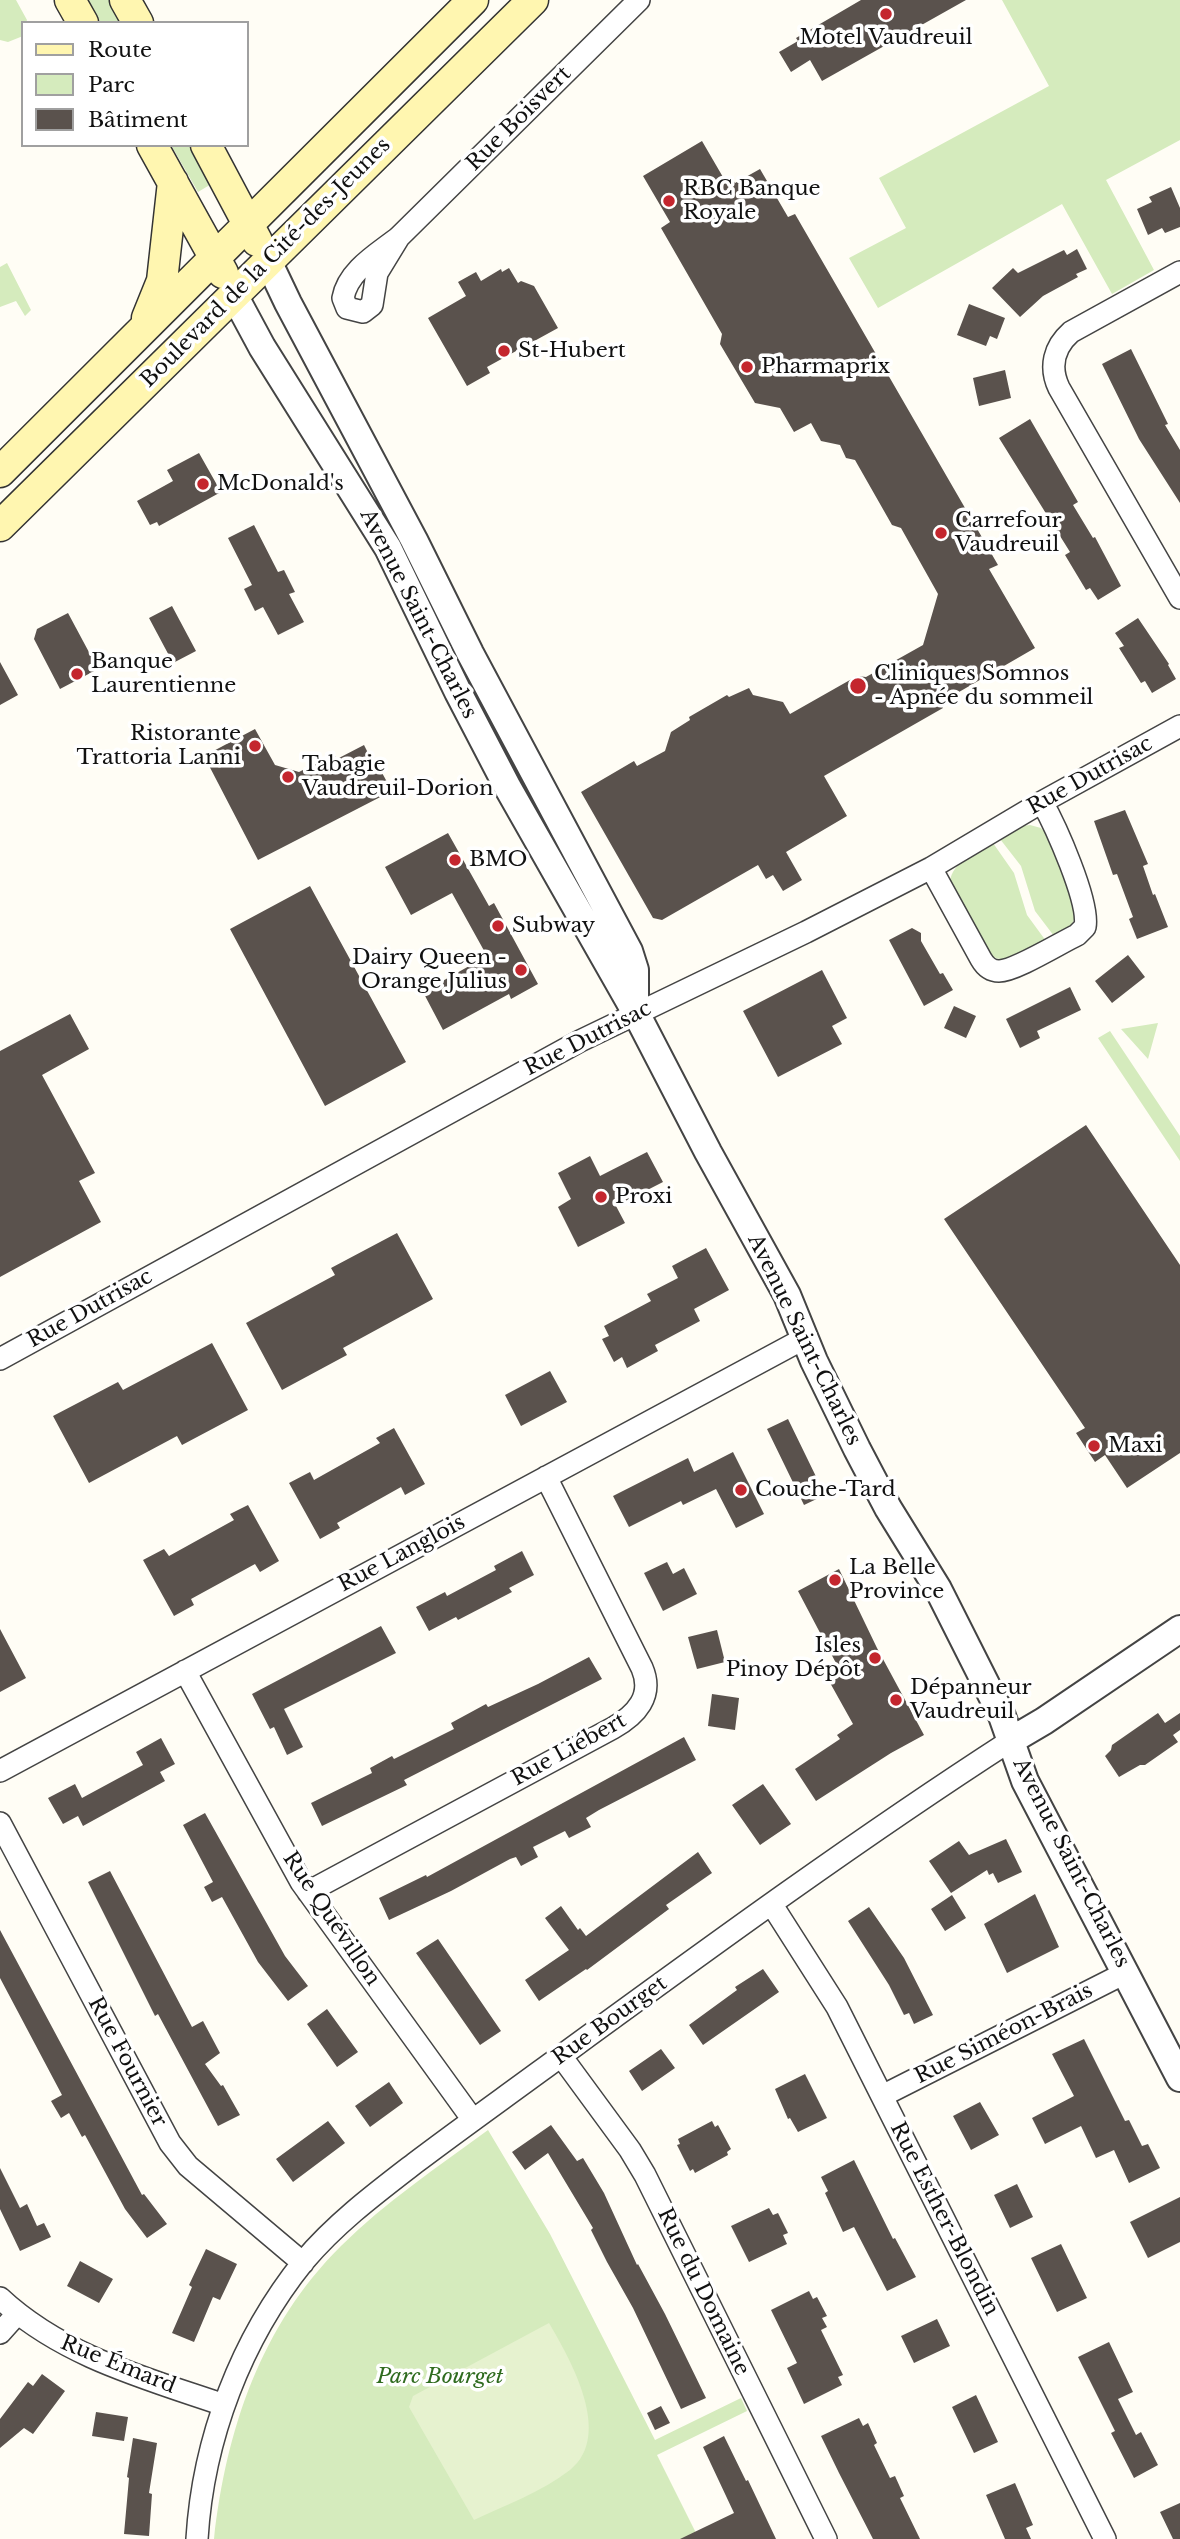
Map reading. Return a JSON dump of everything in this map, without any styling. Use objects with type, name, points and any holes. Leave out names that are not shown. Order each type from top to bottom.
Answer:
[{"type":"main road","points":[[70,0],[82,21]]},
{"type":"main road","points":[[125,0],[137,21]]},
{"type":"main road","name":"Boulevard de la Cité-des-Jeunes","points":[[0,472],[473,0]]},
{"type":"main road","name":"Boulevard de la Cité-des-Jeunes","points":[[0,526],[533,0]]},
{"type":"main road","name":"Avenue Saint-Charles","points":[[153,147],[234,295]]},
{"type":"main road","name":"Avenue Saint-Charles","points":[[207,147],[268,261]]},
{"type":"main road","points":[[142,330],[162,281],[173,182]]},
{"type":"street","name":"Rue Boisvert","points":[[399,237],[639,0]]},
{"type":"street","name":"Avenue Saint-Charles","points":[[268,261],[470,653],[629,951],[635,970],[636,1013]]},
{"type":"street","points":[[1180,272],[1071,332],[1059,345],[1054,367],[1059,388],[1180,598]]},
{"type":"street","name":"Avenue Saint-Charles","points":[[234,295],[262,346],[388,548],[508,788],[636,1013],[708,1152],[787,1295],[857,1449],[888,1508],[932,1575],[996,1704],[1025,1781],[1180,2078]]},
{"type":"street","name":"Rue Dutrisac","points":[[0,1359],[580,1041],[806,932],[930,868],[1180,726]]},
{"type":"street","points":[[930,868],[981,959],[993,970],[1012,967],[1077,935],[1085,926],[1084,907],[1056,831],[1042,802]]},
{"type":"street","name":"Rue Langlois","points":[[0,1771],[805,1338]]},
{"type":"street","name":"Rue Liébert","points":[[308,1892],[613,1728],[630,1717],[641,1705],[647,1683],[642,1668],[546,1477]]},
{"type":"street","name":"Rue Bourget","points":[[197,2539],[208,2465],[224,2405],[252,2341],[303,2263],[354,2211],[561,2056],[874,1833],[1180,1629]]},
{"type":"street","name":"Rue Quévillon","points":[[185,1671],[308,1892],[473,2120]]},
{"type":"street","name":"Rue Fournier","points":[[0,1823],[170,2143],[188,2166],[303,2263]]},
{"type":"street","name":"Rue Esther-Blondin","points":[[772,1905],[831,1996],[1105,2539]]},
{"type":"street","name":"Rue Siméon-Brais","points":[[882,2096],[1127,1972]]},
{"type":"street","name":"Rue du Domaine","points":[[561,2056],[630,2150],[645,2175],[826,2539]]},
{"type":"street","name":"Rue Émard","points":[[0,2298],[51,2338],[82,2354],[224,2405]]},
{"type":"street","points":[[0,2333],[17,2314]]},
{"type":"green space","points":[[0,0],[16,0],[27,20],[21,21],[21,37],[8,42],[0,40]]},
{"type":"green space","points":[[88,0],[111,0],[123,21],[100,21]]},
{"type":"green space","points":[[1002,0],[1180,0],[1180,140],[1106,180],[1154,270],[1112,294],[1062,204],[878,308],[849,258],[906,228],[879,178],[1049,86]]},
{"type":"green space","points":[[172,147],[193,147],[213,183],[198,192]]},
{"type":"green space","points":[[7,263],[31,310],[25,316],[16,301],[0,307],[0,267]]},
{"type":"green space","points":[[1030,825],[1041,828],[1050,838],[1076,910],[1070,927],[1054,936],[1035,911],[1021,866],[1000,839]]},
{"type":"green space","points":[[993,843],[1014,873],[1027,915],[1046,941],[1024,953],[1001,959],[988,953],[950,882],[960,863]]},
{"type":"green space","points":[[1158,1023],[1148,1059],[1121,1029]]},
{"type":"green space","points":[[1110,1031],[1180,1136],[1180,1161],[1098,1038]]},
{"type":"green space","name":"Parc Bourget","points":[[488,2130],[550,2234],[655,2440],[741,2398],[747,2411],[657,2455],[696,2533],[684,2539],[214,2539],[228,2458],[238,2419],[252,2381],[289,2310],[313,2277],[358,2230],[412,2185]]},
{"type":"green space","points":[[549,2323],[567,2356],[584,2397],[588,2437],[583,2455],[570,2470],[548,2485],[474,2520],[409,2407],[413,2396]]},
{"type":"building","points":[[861,0],[966,0],[822,81],[810,60],[791,72],[779,52],[798,41],[796,38]]},
{"type":"building","name":"Carrefour Vaudreuil","points":[[702,141],[727,184],[733,180],[735,183],[760,169],[788,217],[795,214],[998,565],[989,569],[1035,648],[940,703],[943,708],[824,776],[847,816],[786,852],[802,880],[783,891],[773,875],[766,879],[758,865],[662,920],[653,918],[581,792],[634,761],[637,766],[665,751],[671,732],[690,720],[689,717],[727,695],[729,697],[749,688],[753,695],[783,702],[790,714],[857,676],[866,677],[923,645],[938,594],[901,528],[892,525],[855,460],[846,458],[840,445],[821,441],[811,423],[794,432],[780,408],[755,403],[720,344],[722,334],[661,228],[670,222],[643,176]]},
{"type":"building","points":[[1171,187],[1180,208],[1180,227],[1165,233],[1162,228],[1148,235],[1137,209],[1152,202],[1149,197]]},
{"type":"building","points":[[1077,249],[1087,269],[1076,274],[1078,277],[1043,296],[1020,317],[992,288],[1013,268],[1018,273],[1064,250],[1067,255]]},
{"type":"building","points":[[509,268],[518,283],[521,281],[534,286],[558,328],[487,367],[490,373],[467,386],[428,318],[466,296],[458,282],[476,272],[481,281],[501,269],[502,272]]},
{"type":"building","points":[[969,304],[1005,318],[997,339],[990,336],[986,346],[957,335]]},
{"type":"building","points":[[1131,349],[1168,424],[1165,425],[1180,450],[1180,503],[1139,439],[1102,364]]},
{"type":"building","points":[[1005,370],[1011,398],[979,406],[973,378]]},
{"type":"building","points":[[1030,419],[1078,502],[1073,505],[1093,538],[1095,537],[1121,586],[1098,600],[1090,588],[1086,590],[1065,555],[1070,552],[999,438]]},
{"type":"building","points":[[199,453],[221,492],[159,526],[157,522],[150,525],[137,501],[173,481],[167,470]]},
{"type":"building","points":[[254,525],[278,572],[284,570],[295,592],[289,594],[304,622],[278,635],[263,607],[255,611],[244,589],[252,585],[228,538]]},
{"type":"building","points":[[172,606],[196,651],[173,663],[149,618]]},
{"type":"building","points":[[68,613],[98,669],[60,689],[34,639],[37,629]]},
{"type":"building","points":[[1138,618],[1176,679],[1152,693],[1145,681],[1141,683],[1119,648],[1124,646],[1115,633]]},
{"type":"building","points":[[0,662],[18,695],[0,705]]},
{"type":"building","points":[[255,729],[275,765],[299,772],[334,754],[337,759],[364,745],[378,773],[381,771],[392,791],[258,860],[204,756]]},
{"type":"building","points":[[1125,810],[1148,864],[1143,866],[1153,895],[1155,894],[1168,927],[1137,939],[1129,919],[1133,917],[1117,874],[1113,875],[1094,821]]},
{"type":"building","points":[[448,833],[489,906],[494,903],[538,984],[511,999],[509,994],[443,1030],[423,992],[487,956],[452,893],[411,915],[385,867]]},
{"type":"building","points":[[310,886],[406,1062],[325,1106],[230,929]]},
{"type":"building","points":[[912,928],[921,933],[921,941],[940,974],[943,973],[953,990],[924,1006],[889,940]]},
{"type":"building","points":[[1128,955],[1145,977],[1112,1003],[1095,981]]},
{"type":"building","points":[[822,970],[847,1018],[832,1026],[842,1044],[778,1077],[743,1011]]},
{"type":"building","points":[[1070,987],[1081,1010],[1037,1031],[1040,1038],[1020,1048],[1006,1019]]},
{"type":"building","points":[[954,1006],[976,1016],[966,1038],[944,1028]]},
{"type":"building","points":[[70,1014],[89,1049],[42,1075],[95,1173],[79,1181],[101,1222],[0,1277],[0,1051]]},
{"type":"building","points":[[1086,1125],[1180,1265],[1180,1453],[1127,1488],[1105,1455],[1095,1462],[1076,1433],[1085,1428],[944,1219]]},
{"type":"building","points":[[647,1152],[663,1182],[616,1206],[625,1223],[578,1247],[558,1207],[571,1199],[558,1173],[590,1156],[600,1176]]},
{"type":"building","points":[[397,1233],[433,1299],[343,1348],[347,1355],[282,1390],[246,1323],[335,1275],[331,1268]]},
{"type":"building","points":[[706,1248],[729,1290],[694,1309],[700,1321],[655,1345],[658,1351],[627,1368],[622,1357],[614,1362],[602,1339],[609,1336],[604,1326],[651,1301],[647,1294],[678,1278],[672,1266]]},
{"type":"building","points":[[212,1343],[248,1410],[182,1445],[177,1436],[89,1483],[53,1416],[118,1382],[123,1390]]},
{"type":"building","points":[[550,1371],[567,1402],[521,1426],[505,1395]]},
{"type":"building","points":[[788,1419],[825,1495],[804,1505],[767,1429]]},
{"type":"building","points":[[394,1428],[425,1484],[405,1495],[401,1487],[337,1523],[340,1528],[320,1539],[289,1483],[310,1472],[314,1480],[380,1443],[376,1438]]},
{"type":"building","points":[[733,1452],[764,1514],[736,1528],[716,1489],[683,1505],[681,1501],[629,1527],[613,1496],[688,1458],[694,1472]]},
{"type":"building","points":[[248,1505],[279,1561],[260,1572],[255,1564],[191,1599],[194,1605],[174,1616],[143,1560],[164,1549],[169,1556],[234,1520],[230,1514]]},
{"type":"building","points":[[522,1551],[534,1575],[509,1588],[512,1592],[458,1620],[456,1617],[429,1631],[416,1607],[445,1592],[447,1596],[496,1570],[494,1566]]},
{"type":"building","points":[[667,1562],[673,1574],[684,1568],[697,1594],[663,1611],[644,1573]]},
{"type":"building","points":[[839,1569],[877,1648],[924,1735],[816,1801],[795,1769],[840,1739],[837,1735],[853,1724],[824,1672],[837,1665],[798,1591]]},
{"type":"building","points":[[381,1626],[396,1653],[284,1709],[303,1747],[287,1755],[274,1727],[270,1729],[252,1694]]},
{"type":"building","points":[[0,1629],[26,1678],[0,1692]]},
{"type":"building","points":[[717,1630],[725,1662],[697,1669],[688,1637]]},
{"type":"building","points":[[589,1657],[602,1679],[404,1780],[407,1785],[322,1826],[311,1803],[372,1773],[370,1768],[392,1756],[394,1759],[454,1729],[451,1723],[486,1704],[488,1707]]},
{"type":"building","points":[[712,1694],[739,1698],[735,1730],[708,1726]]},
{"type":"building","points":[[1158,1713],[1165,1723],[1180,1713],[1180,1730],[1173,1735],[1178,1742],[1145,1765],[1119,1777],[1105,1756],[1112,1745]]},
{"type":"building","points":[[684,1737],[696,1760],[586,1818],[591,1827],[569,1838],[565,1831],[533,1847],[538,1857],[521,1866],[516,1857],[510,1859],[389,1920],[379,1898],[426,1875],[427,1877]]},
{"type":"building","points":[[161,1738],[175,1764],[160,1772],[165,1781],[83,1826],[78,1816],[63,1824],[48,1798],[75,1784],[82,1798],[143,1765],[136,1752]]},
{"type":"building","points":[[763,1784],[791,1824],[760,1845],[732,1805]]},
{"type":"building","points":[[205,1813],[285,1956],[308,1986],[288,2001],[258,1962],[222,1897],[212,1902],[204,1887],[213,1882],[183,1825]]},
{"type":"building","points":[[1006,1839],[1022,1872],[998,1883],[993,1873],[989,1875],[987,1870],[951,1893],[929,1861],[959,1841],[969,1855]]},
{"type":"building","points":[[698,1852],[712,1873],[666,1905],[669,1909],[587,1970],[539,2001],[525,1980],[569,1950],[545,1918],[561,1906],[578,1930],[580,1928],[586,1936]]},
{"type":"building","points":[[110,1871],[192,2027],[203,2021],[220,2053],[205,2064],[221,2086],[223,2085],[240,2115],[218,2126],[158,2014],[155,2016],[88,1882]]},
{"type":"building","points":[[1035,1894],[1059,1947],[1007,1973],[984,1924]]},
{"type":"building","points":[[952,1895],[966,1918],[945,1931],[931,1909]]},
{"type":"building","points":[[869,1907],[904,1958],[933,2015],[914,2024],[909,2013],[904,2015],[889,1985],[848,1921]]},
{"type":"building","points":[[0,1930],[142,2195],[144,2194],[167,2224],[147,2238],[125,2209],[85,2135],[82,2137],[69,2113],[61,2118],[51,2101],[62,2095],[0,1978]]},
{"type":"building","points":[[438,1939],[501,2031],[480,2045],[416,1953]]},
{"type":"building","points":[[763,1969],[779,1992],[703,2045],[689,2025],[737,1990],[735,1987]]},
{"type":"building","points":[[327,2009],[358,2052],[337,2067],[307,2024]]},
{"type":"building","points":[[1084,2039],[1125,2121],[1129,2120],[1142,2146],[1148,2144],[1160,2168],[1129,2183],[1114,2150],[1096,2158],[1081,2126],[1045,2144],[1032,2118],[1074,2096],[1052,2054]]},
{"type":"building","points":[[661,2049],[675,2068],[642,2091],[629,2071]]},
{"type":"building","points":[[805,2074],[827,2118],[798,2132],[790,2118],[788,2119],[775,2089]]},
{"type":"building","points":[[389,2082],[403,2103],[370,2127],[355,2106]]},
{"type":"building","points":[[980,2102],[999,2135],[971,2150],[953,2116]]},
{"type":"building","points":[[328,2121],[345,2143],[293,2182],[276,2159]]},
{"type":"building","points":[[712,2121],[715,2127],[718,2125],[731,2149],[727,2152],[728,2155],[695,2173],[693,2169],[690,2171],[677,2145],[680,2144],[678,2139]]},
{"type":"building","points":[[551,2125],[577,2161],[583,2158],[604,2193],[637,2265],[665,2314],[706,2398],[681,2409],[633,2308],[591,2230],[593,2228],[548,2153],[525,2170],[512,2152]]},
{"type":"building","points":[[854,2160],[893,2239],[895,2238],[916,2277],[887,2291],[854,2227],[843,2232],[825,2193],[828,2191],[821,2177]]},
{"type":"building","points":[[0,2168],[20,2208],[27,2204],[37,2226],[44,2223],[51,2237],[20,2251],[0,2209]]},
{"type":"building","points":[[1017,2184],[1033,2217],[1010,2228],[994,2195]]},
{"type":"building","points":[[1180,2197],[1180,2242],[1148,2258],[1130,2222]]},
{"type":"building","points":[[769,2208],[773,2215],[778,2213],[788,2233],[783,2235],[787,2244],[749,2262],[731,2226]]},
{"type":"building","points":[[1061,2244],[1087,2298],[1057,2312],[1031,2258]]},
{"type":"building","points":[[206,2249],[237,2264],[220,2300],[213,2297],[194,2342],[172,2333],[192,2287],[189,2285]]},
{"type":"building","points":[[80,2261],[113,2279],[99,2303],[67,2286]]},
{"type":"building","points":[[809,2291],[813,2299],[817,2297],[827,2316],[822,2318],[827,2327],[821,2330],[843,2375],[838,2377],[842,2385],[804,2404],[787,2368],[797,2363],[771,2310]]},
{"type":"building","points":[[937,2319],[950,2346],[914,2363],[901,2336]]},
{"type":"building","points":[[1109,2342],[1133,2392],[1118,2399],[1136,2435],[1141,2432],[1158,2465],[1134,2478],[1111,2433],[1115,2431],[1078,2357]]},
{"type":"building","points":[[42,2374],[65,2391],[33,2434],[24,2428],[0,2448],[0,2419],[28,2382],[33,2386]]},
{"type":"building","points":[[976,2395],[998,2442],[974,2453],[952,2407]]},
{"type":"building","points":[[661,2406],[670,2423],[655,2430],[647,2413]]},
{"type":"building","points":[[96,2412],[128,2417],[124,2441],[92,2436]]},
{"type":"building","points":[[859,2418],[863,2426],[868,2423],[877,2443],[874,2445],[890,2478],[895,2476],[904,2496],[900,2498],[920,2539],[873,2539],[839,2473],[821,2436]]},
{"type":"building","points":[[724,2436],[776,2539],[680,2539],[734,2513],[703,2447]]},
{"type":"building","points":[[133,2438],[157,2443],[149,2493],[152,2494],[149,2536],[124,2534],[127,2477]]},
{"type":"building","points":[[1015,2483],[1033,2525],[1026,2528],[1031,2539],[1005,2539],[986,2495]]},
{"type":"building","points":[[1180,2503],[1180,2539],[1173,2539],[1160,2512]]},
{"type":"place","name":"Motel Vaudreuil","points":[[886,14]]},
{"type":"place","name":"RBC Banque Royale","points":[[669,201]]},
{"type":"place","name":"St-Hubert","points":[[504,351]]},
{"type":"place","name":"Pharmaprix","points":[[747,367]]},
{"type":"place","name":"McDonald's","points":[[203,484]]},
{"type":"place","name":"Carrefour Vaudreuil","points":[[941,533]]},
{"type":"place","name":"Banque Laurentienne","points":[[77,674]]},
{"type":"place","name":"Cliniques Somnos - Apnée du sommeil","points":[[858,686]]},
{"type":"place","name":"Ristorante Trattoria Lanni","points":[[255,746]]},
{"type":"place","name":"Tabagie Vaudreuil-Dorion","points":[[288,777]]},
{"type":"place","name":"BMO","points":[[455,860]]},
{"type":"place","name":"Subway","points":[[498,926]]},
{"type":"place","name":"Dairy Queen - Orange Julius","points":[[521,970]]},
{"type":"place","name":"Proxi","points":[[601,1197]]},
{"type":"place","name":"Maxi","points":[[1094,1446]]},
{"type":"place","name":"Couche-Tard","points":[[741,1490]]},
{"type":"place","name":"La Belle Province","points":[[835,1580]]},
{"type":"place","name":"Isles Pinoy Dépôt","points":[[875,1658]]},
{"type":"place","name":"Dépanneur Vaudreuil","points":[[896,1700]]}]
